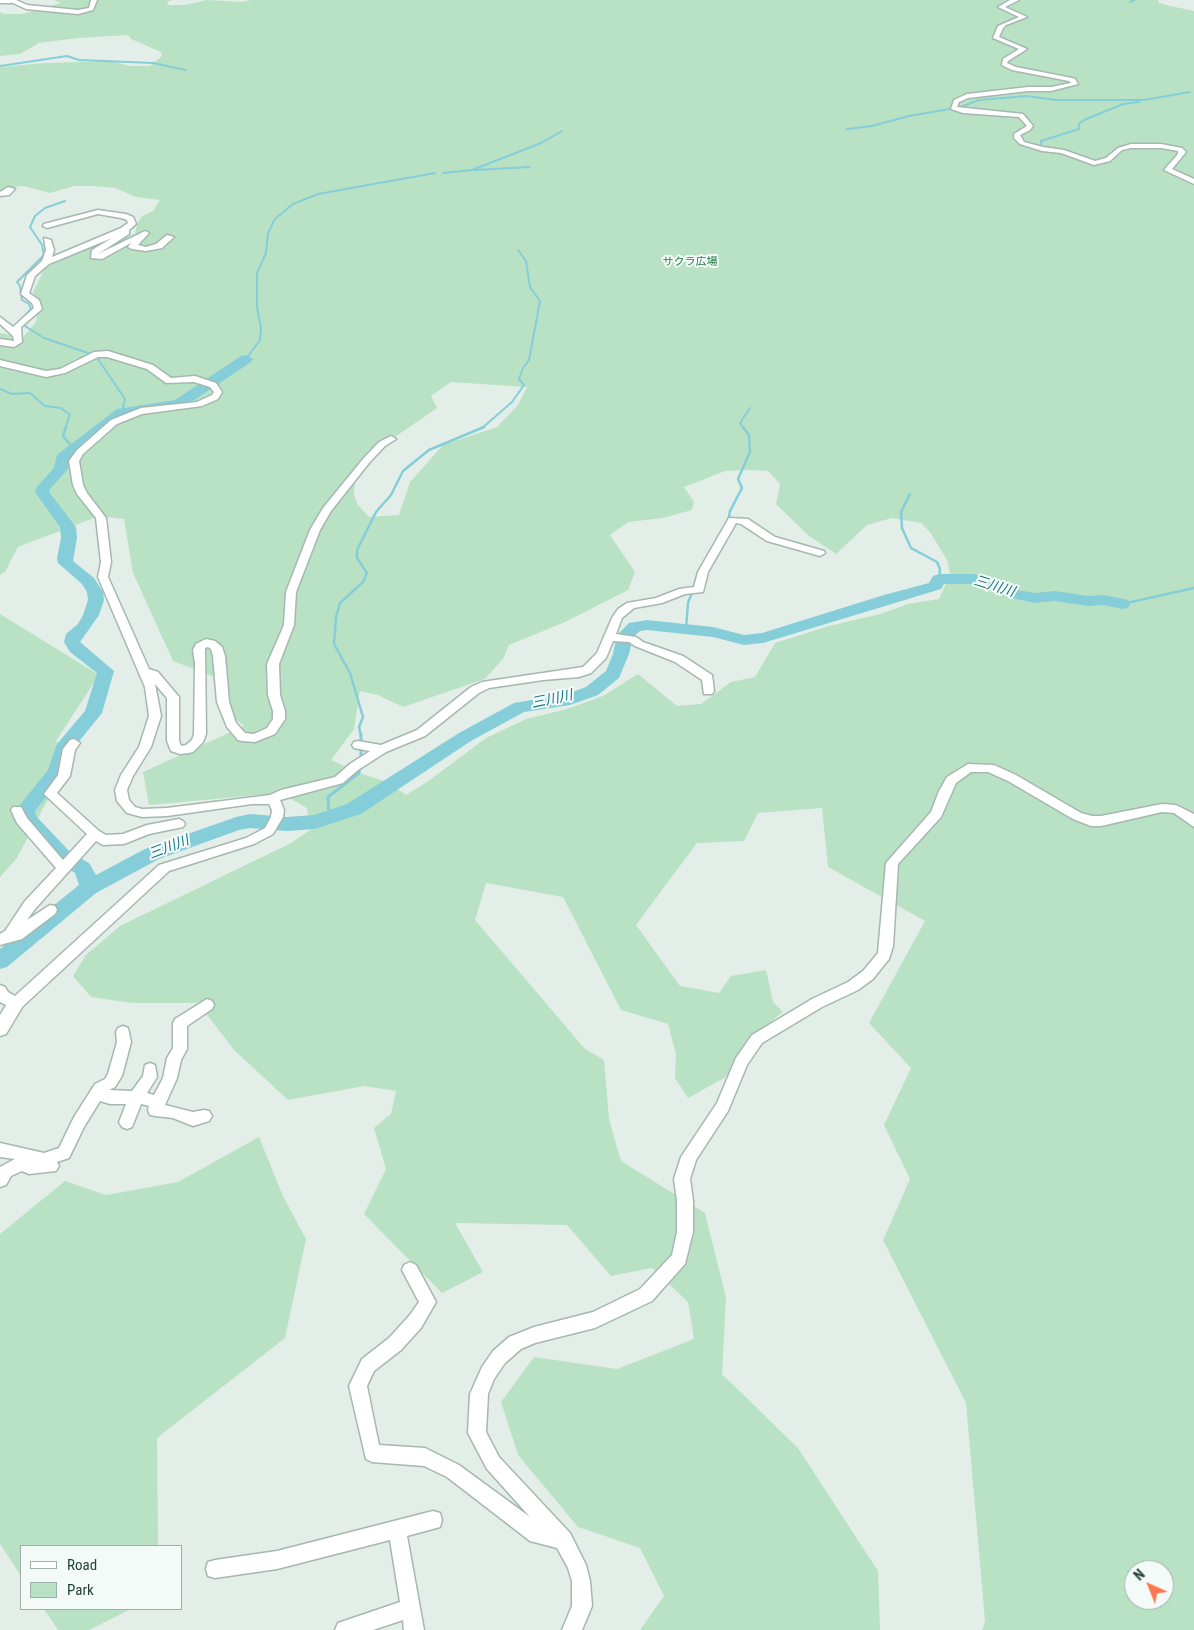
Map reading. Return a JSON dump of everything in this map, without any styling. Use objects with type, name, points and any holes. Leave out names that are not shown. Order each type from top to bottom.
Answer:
[{"type":"street","points":[[0,2],[14,1],[26,7],[78,12],[91,9],[94,0]]},
{"type":"street","points":[[1016,0],[1006,3],[1001,7],[1024,17],[1000,27],[996,38],[1024,49],[1005,60],[1004,64],[1014,69],[1070,79],[1075,84],[1051,90],[1028,89],[967,96],[956,102],[953,108],[963,111],[1021,115],[1026,118],[1030,126],[1028,129],[1017,134],[1017,138],[1022,143],[1042,149],[1062,151],[1094,164],[1108,160],[1120,149],[1131,146],[1161,146],[1180,149],[1183,152],[1168,170],[1194,182]]},
{"type":"street","points":[[0,194],[6,193],[11,189]]},
{"type":"street","points":[[0,342],[14,344],[18,342],[17,326],[38,310],[36,302],[25,294],[32,275],[46,262],[124,230],[132,224],[130,219],[123,216],[98,212],[46,226]]},
{"type":"street","points":[[124,230],[126,232],[95,252],[94,256],[99,257],[145,233],[132,248],[152,248],[166,242],[170,237]]},
{"type":"street","points":[[46,262],[50,250],[47,240]]},
{"type":"street","points":[[0,320],[17,335]]},
{"type":"street","points":[[0,363],[46,374],[62,371],[97,354],[108,354],[150,367],[169,381],[195,379],[213,385],[218,392],[210,400],[178,408],[141,411],[114,422],[80,452],[74,461],[78,485],[82,494],[101,518],[106,562],[103,577],[152,687],[156,716],[145,747],[127,775],[121,790],[123,801],[131,810],[153,814],[252,800],[272,799],[281,794],[339,780],[354,767],[382,750],[421,733],[475,690],[486,685],[578,673],[587,670],[602,655],[613,637],[617,618],[622,611],[631,605],[658,600],[684,591],[699,590],[703,572],[734,520],[744,521],[771,539],[820,553]]},
{"type":"street","points":[[146,672],[154,674],[173,697],[173,741],[175,748],[180,750],[189,749],[197,742],[200,734],[201,663],[199,650],[200,646],[206,643],[211,643],[216,647],[219,656],[223,702],[231,724],[242,737],[263,736],[271,731],[279,720],[279,711],[274,695],[273,664],[289,625],[291,592],[315,530],[327,510],[366,461],[382,444],[391,439]]},
{"type":"street","points":[[613,637],[632,639],[679,659],[708,678],[708,691]]},
{"type":"street","points":[[74,743],[69,749],[64,776],[50,794],[95,834],[103,840],[124,839],[147,830],[179,824]]},
{"type":"street","points":[[363,746],[382,750]]},
{"type":"street","points":[[568,1629],[582,1606],[581,1580],[577,1565],[563,1540],[493,1463],[482,1447],[477,1434],[476,1409],[478,1394],[488,1373],[500,1357],[516,1343],[534,1335],[595,1320],[646,1295],[678,1259],[685,1232],[685,1200],[682,1179],[689,1157],[723,1106],[745,1056],[757,1039],[765,1033],[817,1003],[853,986],[868,974],[884,955],[892,864],[937,814],[945,791],[952,780],[968,768],[990,768],[1012,778],[1078,816],[1091,820],[1101,820],[1162,808],[1176,810],[1188,816],[1194,822]]},
{"type":"street","points":[[0,1029],[4,997],[164,868],[250,840],[269,831],[277,817],[278,810],[276,803],[272,799]]},
{"type":"street","points":[[17,810],[21,820],[32,834],[64,867]]},
{"type":"street","points":[[5,938],[30,905],[95,834]]},
{"type":"street","points":[[5,938],[17,935],[50,910]]},
{"type":"street","points":[[204,1116],[193,1119],[173,1112],[155,1110],[170,1078],[174,1058],[180,1049],[180,1023],[207,1005]]},
{"type":"street","points":[[0,1180],[6,1171],[21,1164],[28,1167],[56,1165],[62,1160],[79,1122],[100,1088],[110,1083],[115,1076],[124,1042],[123,1032]]},
{"type":"street","points":[[127,1122],[136,1097],[150,1077],[150,1069]]},
{"type":"street","points":[[100,1088],[105,1096],[110,1098],[136,1097],[158,1103]]},
{"type":"street","points":[[0,1150],[44,1160],[64,1153]]},
{"type":"street","points":[[410,1270],[428,1302],[415,1322],[395,1344],[368,1365],[358,1386],[372,1453],[425,1457],[453,1471],[485,1497],[537,1534],[563,1540]]},
{"type":"street","points":[[215,1569],[277,1560],[433,1520]]},
{"type":"street","points":[[397,1529],[414,1630]]},
{"type":"street","points":[[350,1629],[409,1608]]},
{"type":"green space","name":"サクラ広場","points":[[54,0],[172,0],[167,2],[168,5],[185,5],[207,0],[242,2],[251,0],[1158,0],[1159,3],[1194,11],[1194,1630],[982,1630],[985,1621],[966,1403],[883,1240],[910,1179],[884,1125],[911,1068],[869,1023],[925,921],[828,867],[822,808],[758,813],[744,841],[697,843],[636,925],[680,986],[719,993],[731,976],[766,970],[773,1002],[783,1012],[750,1038],[726,1077],[688,1098],[675,1078],[676,1054],[668,1024],[621,1010],[563,897],[486,883],[475,920],[585,1049],[604,1060],[609,1119],[621,1161],[705,1213],[726,1297],[722,1374],[798,1448],[878,1571],[880,1630],[640,1630],[664,1596],[640,1548],[578,1527],[518,1455],[501,1402],[534,1357],[617,1369],[694,1339],[688,1302],[652,1268],[611,1276],[567,1225],[455,1223],[483,1272],[442,1293],[364,1214],[386,1169],[374,1128],[391,1114],[396,1091],[364,1086],[288,1100],[234,1050],[198,1003],[132,1003],[91,997],[73,976],[86,955],[120,926],[291,843],[310,830],[307,808],[280,793],[149,805],[143,772],[244,726],[217,703],[220,679],[173,661],[133,573],[124,519],[99,516],[18,547],[5,572],[0,575],[0,333],[23,337],[36,322],[37,316],[43,309],[33,292],[45,268],[92,246],[135,234],[137,224],[142,216],[153,211],[160,200],[136,197],[115,188],[93,186],[74,186],[50,193],[23,186],[4,188],[0,191],[0,67],[45,63],[111,61],[130,66],[150,66],[162,56],[161,52],[131,39],[128,35],[39,43],[20,54],[0,56],[0,12],[4,14],[23,14],[61,3]],"holes":[[[451,382],[527,387],[518,405],[497,427],[443,445],[410,482],[399,515],[369,517],[358,505],[354,495],[355,479],[373,452],[437,408],[431,396]],[[725,471],[768,471],[780,484],[776,504],[809,536],[836,554],[867,525],[892,518],[921,523],[930,532],[947,560],[950,574],[939,599],[908,604],[880,614],[829,626],[775,643],[755,677],[731,682],[701,704],[677,706],[638,674],[603,696],[567,709],[526,719],[486,738],[427,782],[406,795],[387,782],[359,773],[331,760],[354,729],[360,691],[378,695],[403,707],[485,679],[503,659],[509,645],[565,622],[628,590],[635,572],[610,535],[628,522],[663,518],[692,510],[694,502],[684,487]]]},
{"type":"green space","points":[[0,614],[99,675],[56,741],[69,759],[17,858],[0,877]]},
{"type":"green space","points":[[259,1137],[283,1196],[306,1239],[285,1338],[157,1438],[158,1545],[20,1545],[20,1574],[0,1544],[0,1234],[65,1181],[106,1195],[178,1182]]},
{"type":"green space","points":[[45,1610],[129,1610],[89,1630],[58,1630]]},
{"type":"waterway","points":[[1130,2],[1135,0]]},
{"type":"waterway","points":[[0,66],[67,56],[79,60],[153,63],[186,70]]},
{"type":"waterway","points":[[958,108],[979,100],[1027,96],[1056,100],[1144,100],[1190,92]]},
{"type":"waterway","points":[[1041,146],[1041,141],[1079,129],[1079,124],[1084,120],[1123,104],[1139,102]]},
{"type":"waterway","points":[[847,129],[872,126],[909,116],[950,109]]},
{"type":"waterway","points":[[443,173],[472,170],[541,143],[562,131]]},
{"type":"waterway","points":[[475,170],[530,167]]},
{"type":"waterway","points":[[246,359],[260,340],[261,328],[257,307],[257,273],[266,253],[268,233],[275,219],[293,204],[318,194],[435,173]]},
{"type":"waterway","points":[[20,321],[31,309],[29,304],[22,300],[20,286],[17,282],[44,255],[42,245],[30,227],[35,216],[45,208],[65,201]]},
{"type":"waterway","points":[[483,428],[512,402],[524,385],[519,379],[523,368],[529,360],[540,301],[530,287],[526,261],[518,250]]},
{"type":"waterway","points":[[25,326],[44,338],[91,354]]},
{"type":"waterway","points":[[98,359],[125,399],[122,412]]},
{"type":"waterway","points":[[89,888],[88,878],[82,868],[64,858],[27,819],[25,810],[57,772],[63,748],[93,713],[106,671],[76,648],[72,642],[72,638],[84,627],[91,615],[96,600],[95,592],[88,581],[66,563],[65,558],[69,538],[68,527],[42,492],[43,488],[61,469],[62,458],[122,412],[179,404],[246,359]]},
{"type":"waterway","points":[[0,389],[12,394],[30,393],[45,406],[61,408],[70,415],[65,429]]},
{"type":"waterway","points":[[744,429],[740,423],[750,408]]},
{"type":"waterway","points":[[66,427],[63,436],[73,448]]},
{"type":"waterway","points":[[731,522],[729,517],[730,511],[742,488],[738,479],[750,452],[749,435],[743,427]]},
{"type":"waterway","points":[[361,736],[359,727],[363,717],[350,673],[334,644],[336,617],[340,603],[363,582],[367,573],[357,558],[357,550],[376,512],[391,495],[403,471],[429,450],[483,428]]},
{"type":"waterway","points":[[910,494],[901,512],[902,528],[911,548],[937,562],[940,569],[939,579]]},
{"type":"waterway","points":[[694,586],[699,571]]},
{"type":"waterway","name":"三川川","points":[[89,888],[152,854],[236,824],[250,821],[287,824],[315,822],[354,809],[465,737],[520,707],[570,699],[592,691],[613,674],[621,654],[625,635],[635,627],[647,625],[713,632],[744,640],[763,638],[890,598],[935,586],[939,579],[974,579],[990,583],[1013,594],[1035,598],[1055,596],[1088,601],[1104,600],[1122,604]]},
{"type":"waterway","points":[[1122,604],[1194,588]]},
{"type":"waterway","points":[[686,629],[688,603],[691,595]]},
{"type":"waterway","points":[[361,736],[361,760]]},
{"type":"waterway","points":[[329,818],[328,797],[359,773],[360,766]]},
{"type":"waterway","name":"三川川","points":[[0,961],[89,888]]}]
